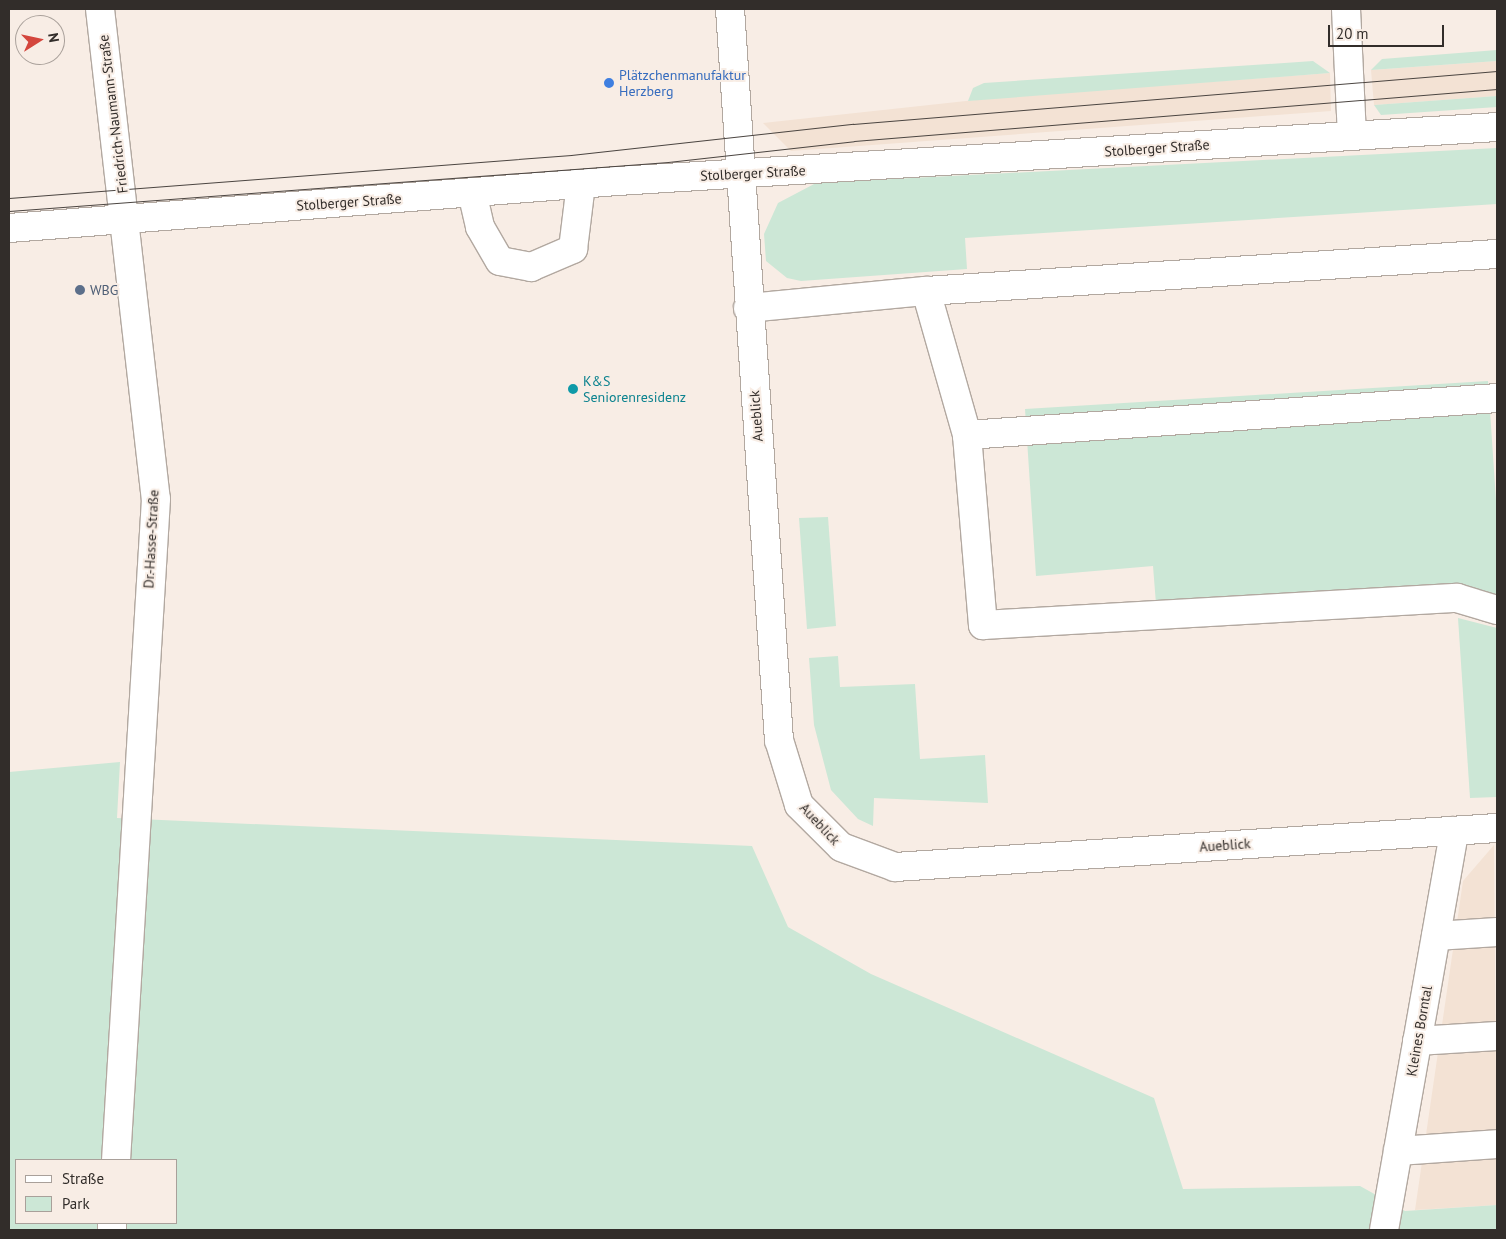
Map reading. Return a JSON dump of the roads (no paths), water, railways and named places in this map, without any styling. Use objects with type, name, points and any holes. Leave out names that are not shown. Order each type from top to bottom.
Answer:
[{"type":"street","name":"Friedrich-Naumann-Straße","points":[[100,9],[124,219]]},
{"type":"street","name":"Aueblick","points":[[730,9],[739,174],[779,740],[799,805],[841,847],[895,867],[1497,828]]},
{"type":"street","points":[[1346,9],[1352,136]]},
{"type":"street","name":"Stolberger Straße","points":[[9,228],[581,184],[1497,127]]},
{"type":"street","points":[[472,192],[480,228],[500,261],[531,267],[573,249],[581,184]]},
{"type":"street","name":"Dr.-Hasse-Straße","points":[[116,1159],[139,830],[156,499],[124,219]]},
{"type":"street","points":[[748,308],[926,291],[1497,254]]},
{"type":"street","points":[[926,291],[967,434],[983,625],[1457,598],[1497,610]]},
{"type":"street","points":[[967,434],[1497,398]]},
{"type":"street","name":"Kleines Borntal","points":[[1384,1230],[1454,831]]},
{"type":"street","points":[[1436,936],[1497,932]]},
{"type":"street","points":[[1417,1041],[1497,1036]]},
{"type":"street","points":[[1398,1151],[1497,1144]]},
{"type":"tram line","points":[[9,198],[571,155],[853,124],[1497,71]]},
{"type":"tram line","points":[[9,211],[668,162],[854,141],[1497,89]]},
{"type":"place","name":"Plätzchenmanufaktur Herzberg","points":[[609,83]]},
{"type":"place","name":"WBG","points":[[80,290]]},
{"type":"place","name":"K&S Seniorenresidenz","points":[[573,389]]}]
